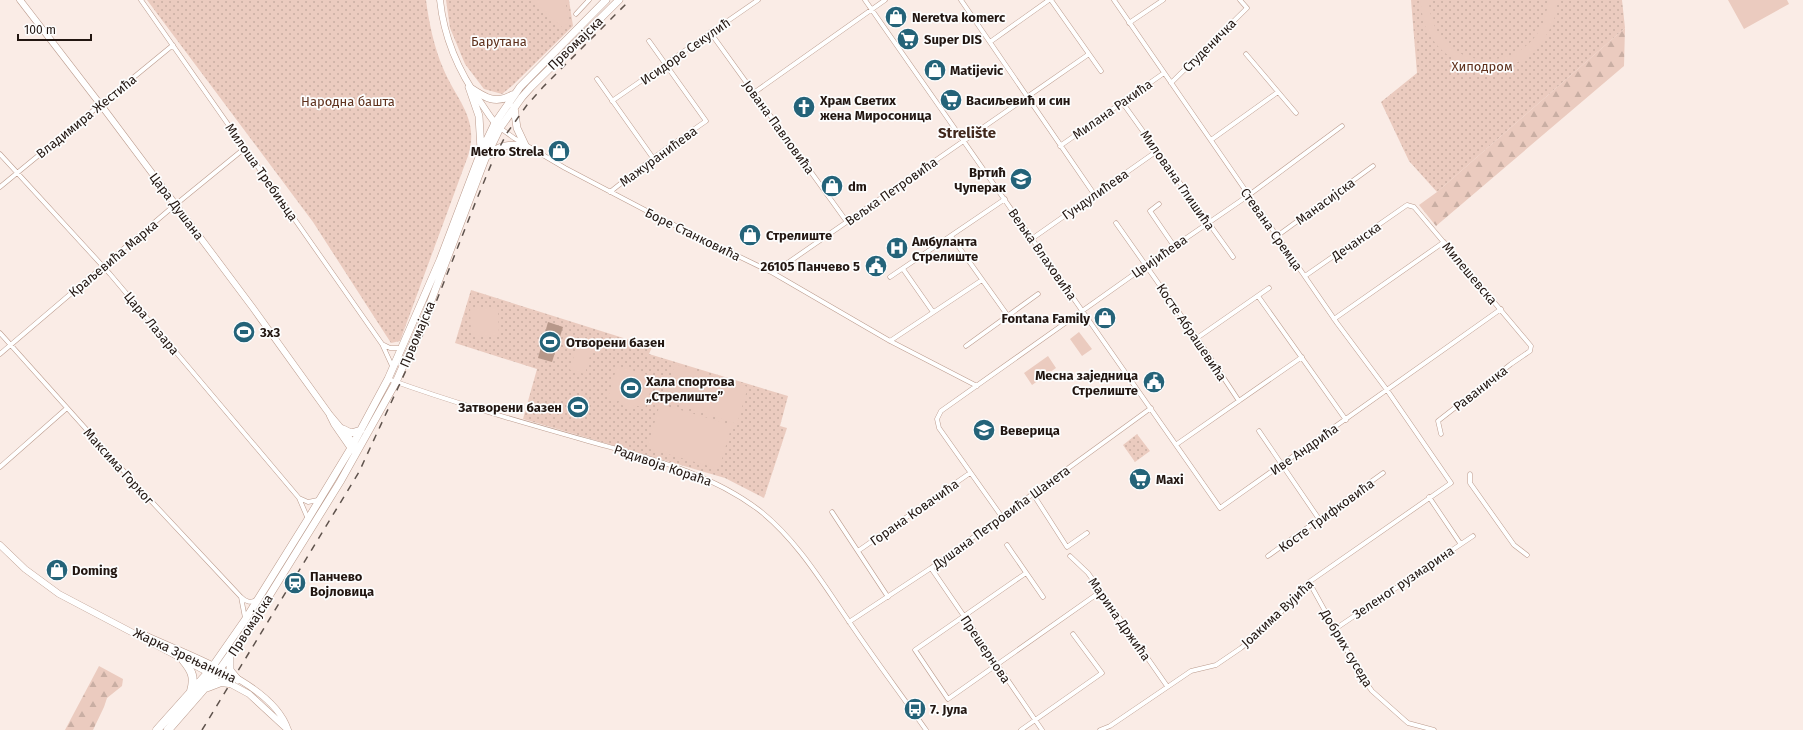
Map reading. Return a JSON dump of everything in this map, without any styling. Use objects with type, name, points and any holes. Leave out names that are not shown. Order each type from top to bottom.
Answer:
[{"type":"highway","points":[[183,660],[192,670],[194,676],[190,694]]},
{"type":"highway","points":[[168,730],[204,690],[212,675]]},
{"type":"highway","points":[[157,730],[190,694],[212,675]]},
{"type":"highway","points":[[204,690],[217,683],[229,683]]},
{"type":"main road","name":"Првомајска","points":[[212,675],[220,669],[253,622],[357,452],[396,382],[426,314],[498,125],[514,94],[606,0]]},
{"type":"main road","name":"Првомајска","points":[[212,675],[214,666],[258,600],[320,500],[388,380],[440,260],[480,152],[498,125],[542,76],[619,0]]},
{"type":"main road","points":[[469,87],[482,96],[496,101],[514,94]]},
{"type":"main road","points":[[469,87],[479,116],[480,152]]},
{"type":"main road","points":[[485,159],[499,147],[507,145],[525,145],[517,128],[514,107]]},
{"type":"main road","points":[[343,429],[351,433],[361,430]]},
{"type":"main road","points":[[231,654],[230,668],[238,680]]},
{"type":"street","name":"Цара Душана","points":[[20,0],[101,104],[330,415],[343,429],[352,445]]},
{"type":"street","name":"Милоша Требињца","points":[[141,0],[382,344],[393,369]]},
{"type":"street","points":[[440,0],[447,40],[458,67],[469,87],[498,125]]},
{"type":"street","points":[[576,14],[589,0]]},
{"type":"street","name":"Исидоре Секулић","points":[[612,101],[666,65],[751,2],[758,0]]},
{"type":"street","name":"Вељка Влаховића","points":[[865,0],[1033,238],[1082,311],[1177,444],[1220,508]]},
{"type":"street","points":[[755,92],[885,0]]},
{"type":"street","points":[[961,0],[1094,194]]},
{"type":"street","points":[[990,42],[1050,0],[1101,71]]},
{"type":"street","name":"Стевана Сремца","points":[[1114,0],[1334,318],[1387,390],[1451,483]]},
{"type":"street","points":[[1130,23],[1163,0]]},
{"type":"street","name":"Студеничка","points":[[1171,83],[1247,8],[1240,0]]},
{"type":"street","name":"Јована Павловића","points":[[710,32],[755,92],[847,222]]},
{"type":"street","points":[[649,41],[666,65]]},
{"type":"street","name":"Владимира Жестића","points":[[0,187],[173,45]]},
{"type":"street","name":"Вељка Петровића","points":[[773,273],[1089,54]]},
{"type":"street","points":[[1246,54],[1296,113]]},
{"type":"street","name":"Мажуранићева","points":[[610,192],[653,158],[706,121],[666,65]]},
{"type":"street","name":"Милана Ракића","points":[[1060,146],[1164,73]]},
{"type":"street","points":[[597,79],[653,158]]},
{"type":"street","points":[[1211,140],[1278,92]]},
{"type":"street","name":"Милована Глишића","points":[[1122,102],[1233,258]]},
{"type":"street","name":"Боре Станковића","points":[[498,125],[525,145],[610,192],[773,273],[890,341],[977,386]]},
{"type":"street","name":"Цвијићева","points":[[970,473],[939,428],[937,418],[941,411],[1208,222],[1249,195],[1342,126]]},
{"type":"street","name":"Краљевића Марка","points":[[0,354],[245,148]]},
{"type":"street","name":"Гундулићева","points":[[1033,238],[1157,151]]},
{"type":"street","name":"Цара Лазара","points":[[0,154],[104,266],[298,498],[308,519]]},
{"type":"street","name":"Манасијска","points":[[1277,236],[1373,166]]},
{"type":"street","points":[[890,277],[1005,199]]},
{"type":"street","points":[[1159,204],[1150,211],[1174,246]]},
{"type":"street","name":"Милешевска","points":[[1407,205],[1414,207],[1531,346]]},
{"type":"street","name":"Дечанска","points":[[1305,276],[1407,205]]},
{"type":"street","name":"Косте Абрашевића","points":[[1116,223],[1147,265],[1239,401]]},
{"type":"street","points":[[951,236],[1008,316]]},
{"type":"street","points":[[1334,318],[1444,242]]},
{"type":"street","points":[[903,269],[933,312]]},
{"type":"street","points":[[890,341],[982,280]]},
{"type":"street","points":[[1197,338],[1269,288]]},
{"type":"street","points":[[966,346],[1038,294]]},
{"type":"street","points":[[1258,296],[1346,420]]},
{"type":"street","name":"Иве Андрића","points":[[1220,508],[1501,309]]},
{"type":"street","name":"Максима Горког","points":[[0,333],[138,487],[241,597]]},
{"type":"street","points":[[382,344],[390,348],[403,348]]},
{"type":"street","name":"Раваничка","points":[[1441,434],[1438,421],[1530,351],[1531,346]]},
{"type":"street","points":[[1177,444],[1302,357]]},
{"type":"street","name":"Радивоја Кораћа","points":[[388,380],[472,407],[634,453],[690,472],[718,484],[760,510],[776,525],[802,554],[926,730]]},
{"type":"street","points":[[0,467],[67,408]]},
{"type":"street","name":"Душана Петровића Шанета","points":[[849,622],[931,568],[1151,408]]},
{"type":"street","name":"Цара Душана","points":[[330,415],[334,424],[357,452]]},
{"type":"street","points":[[1259,431],[1319,519]]},
{"type":"street","points":[[970,473],[1002,517]]},
{"type":"street","name":"Горана Ковачића","points":[[858,551],[970,473]]},
{"type":"street","name":"Косте Трифковића","points":[[1268,556],[1383,473]]},
{"type":"street","points":[[1470,474],[1470,483],[1514,546],[1527,555]]},
{"type":"street","name":"Јоакима Вујића","points":[[1100,730],[1110,726],[1191,671],[1216,665],[1241,648],[1270,624],[1309,582],[1451,483]]},
{"type":"street","points":[[1033,494],[1067,546],[1087,533]]},
{"type":"street","points":[[1429,497],[1460,543]]},
{"type":"street","points":[[298,498],[313,503],[320,500]]},
{"type":"street","points":[[832,512],[888,597]]},
{"type":"street","name":"Зеленог рузмарина","points":[[1334,629],[1460,543],[1473,536]]},
{"type":"street","name":"Жарка Зрењанина","points":[[0,545],[40,581],[72,602],[109,620],[214,666],[238,680],[270,702],[286,722],[288,730],[256,700],[229,683],[109,620]]},
{"type":"street","points":[[1007,545],[1043,597]]},
{"type":"street","name":"Марина Држића","points":[[1070,556],[1088,573],[1167,686]]},
{"type":"street","name":"Прешернова","points":[[931,568],[1042,730]]},
{"type":"street","points":[[1026,573],[915,650],[948,699],[1100,592]]},
{"type":"street","name":"Добрих суседа","points":[[1309,582],[1361,676],[1372,691],[1408,723],[1434,730]]},
{"type":"street","points":[[241,597],[249,602],[258,600]]},
{"type":"street","points":[[241,597],[245,620]]},
{"type":"street","points":[[1021,730],[1102,673],[1073,634]]},
{"type":"green space","name":"Народна башта","points":[[147,0],[426,0],[434,43],[448,79],[469,120],[471,143],[468,156],[400,341],[391,343],[313,222]]},
{"type":"green space","name":"Барутана","points":[[446,0],[569,0],[573,26],[502,94],[484,89],[465,64],[450,28]]},
{"type":"green space","points":[[565,0],[569,21],[563,28],[533,1]]},
{"type":"green space","name":"Хиподром","points":[[1411,0],[1622,0],[1625,28],[1437,192],[1409,161],[1381,102],[1417,73]]},
{"type":"green space","points":[[1420,0],[1429,0],[1430,13],[1440,37],[1456,51],[1474,58],[1494,59],[1514,54],[1531,42],[1543,24],[1548,0],[1557,0],[1557,5],[1554,20],[1550,29],[1533,52],[1518,62],[1503,67],[1488,69],[1473,67],[1459,62],[1446,54],[1436,43],[1425,26]]},
{"type":"green space","points":[[1728,0],[1787,0],[1789,4],[1744,29]]},
{"type":"green space","points":[[1625,28],[1624,66],[1436,226],[1419,205],[1437,192]]},
{"type":"green space","points":[[471,290],[652,347],[649,354],[788,396],[780,426],[787,428],[764,498],[725,478],[523,419],[537,369],[455,343]]},
{"type":"green space","points":[[470,307],[498,307],[499,336],[471,336]]},
{"type":"green space","points":[[1079,332],[1092,349],[1082,356],[1070,339]]},
{"type":"green space","points":[[578,341],[593,345],[585,374],[570,370]]},
{"type":"green space","points":[[1048,356],[1056,368],[1032,385],[1024,373]]},
{"type":"green space","points":[[675,364],[748,387],[737,424],[663,400]]},
{"type":"green space","name":"Хала спортова „Стрелиште”","points":[[617,366],[655,377],[645,408],[634,405],[633,408],[618,404],[619,401],[608,398]]},
{"type":"green space","points":[[660,404],[732,425],[719,469],[647,448]]},
{"type":"green space","points":[[1137,434],[1150,451],[1135,462],[1123,445]]},
{"type":"green space","points":[[99,666],[123,679],[122,686],[107,698],[93,730],[65,730]]},
{"type":"shaded area","name":"Отворени базен","points":[[548,322],[563,327],[552,362],[538,358]]},
{"type":"railway","points":[[202,730],[359,472],[427,325],[493,160],[507,133],[527,105],[543,87],[630,0]]},
{"type":"place","name":"Neretva komerc","points":[[896,17]]},
{"type":"place","name":"Super DIS","points":[[908,39]]},
{"type":"place","name":"Matijevic","points":[[935,70]]},
{"type":"place","name":"Васиљевић и син","points":[[951,100]]},
{"type":"place","name":"Храм Светих жена Миросоница","points":[[804,107]]},
{"type":"place","name":"Metro Strela","points":[[559,151]]},
{"type":"place","name":"Вртић Чуперак","points":[[1021,179]]},
{"type":"place","name":"dm","points":[[832,186]]},
{"type":"place","name":"Стрелиште","points":[[750,235]]},
{"type":"place","name":"Амбуланта Стрелиште","points":[[897,248]]},
{"type":"place","name":"26105 Панчево 5","points":[[876,266]]},
{"type":"place","name":"Fontana Family","points":[[1105,318]]},
{"type":"place","name":"3x3","points":[[244,332]]},
{"type":"place","name":"Отворени базен","points":[[550,342]]},
{"type":"place","name":"Месна заједница Стрелиште","points":[[1154,382]]},
{"type":"place","name":"Хала спортова „Стрелиште”","points":[[631,388]]},
{"type":"place","name":"Затворени базен","points":[[578,407]]},
{"type":"place","name":"Веверица","points":[[984,430]]},
{"type":"place","name":"Maxi","points":[[1140,479]]},
{"type":"place","name":"Doming","points":[[57,570]]},
{"type":"place","name":"Панчево Војловица","points":[[295,583]]},
{"type":"place","name":"7. Јула","points":[[915,709]]},
{"type":"district","name":"Strelište","points":[[967,133]]}]
